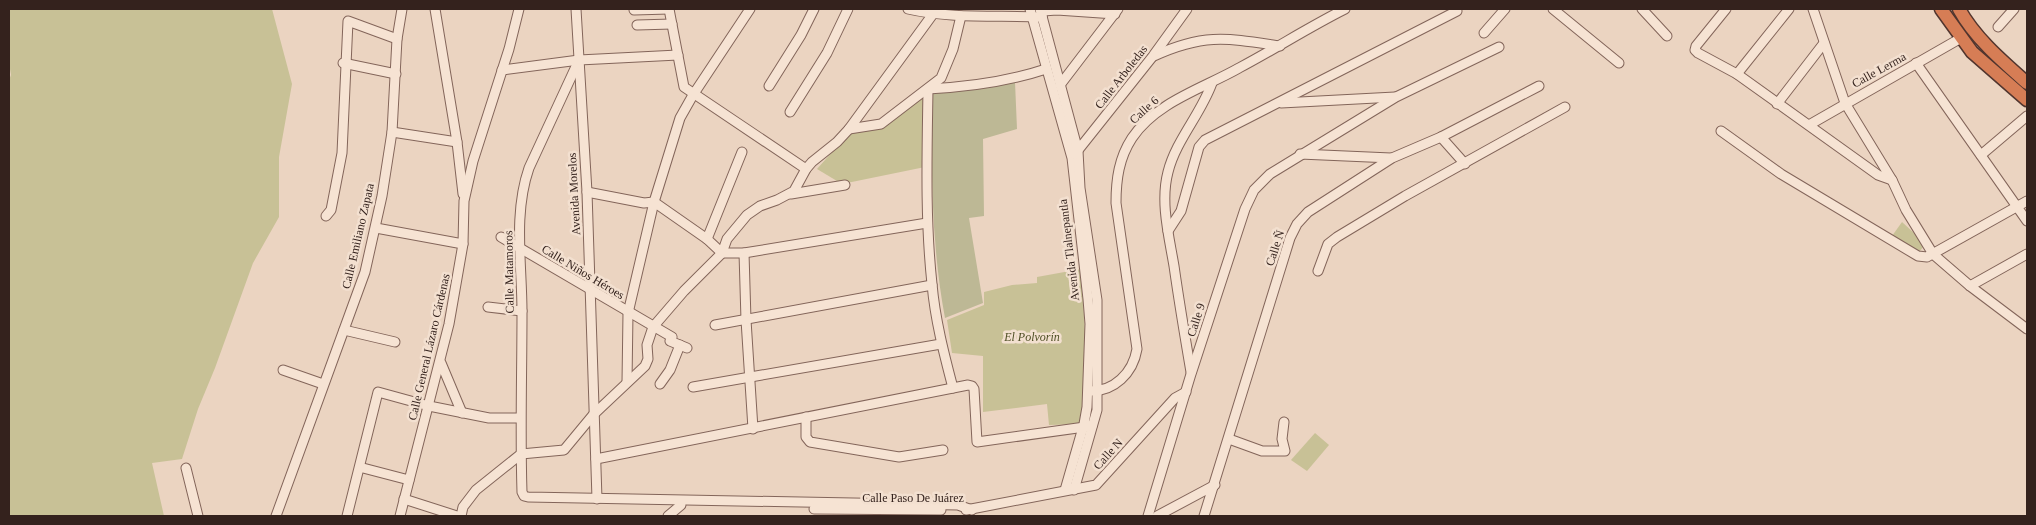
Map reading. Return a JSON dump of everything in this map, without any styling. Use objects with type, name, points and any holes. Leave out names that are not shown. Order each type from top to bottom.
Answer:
[{"type":"highway","points":[[1942,9],[1972,52],[2027,100]]},
{"type":"highway","points":[[1959,9],[1972,29],[2027,83]]},
{"type":"street","name":"Calle Emiliano Zapata","points":[[276,516],[365,272],[376,228],[392,132],[397,40],[402,9]]},
{"type":"street","points":[[435,9],[457,142],[464,202]]},
{"type":"street","name":"Calle General Lázaro Cárdenas","points":[[400,516],[440,363],[463,244],[464,202],[473,161],[519,9]]},
{"type":"street","name":"Avenida Morelos","points":[[576,9],[587,192],[597,499]]},
{"type":"street","points":[[634,10],[669,9],[684,87],[693,95],[806,169]]},
{"type":"street","points":[[627,382],[628,313],[654,202],[680,118],[750,9]]},
{"type":"street","points":[[769,86],[801,35],[814,9]]},
{"type":"street","points":[[790,112],[827,53],[848,9]]},
{"type":"street","points":[[909,9],[933,14],[961,16],[973,12],[1116,11]]},
{"type":"street","name":"Calle Arboledas","points":[[1075,155],[1153,56],[1187,9]]},
{"type":"street","name":"Calle 6","points":[[1093,391],[1114,386],[1129,370],[1135,360],[1137,348],[1116,203],[1116,181],[1121,161],[1133,138],[1149,119],[1167,105],[1212,83],[1345,9]]},
{"type":"street","points":[[1484,33],[1505,9]]},
{"type":"street","points":[[1554,9],[1619,63]]},
{"type":"street","points":[[1642,9],[1667,36]]},
{"type":"street","points":[[1726,9],[1696,46],[1696,50],[1736,74],[1878,175],[1892,180]]},
{"type":"street","points":[[1736,74],[1789,9]]},
{"type":"street","points":[[1813,9],[1845,103],[1892,180],[1906,210],[1933,254],[1970,286],[2027,329]]},
{"type":"street","points":[[1998,26],[2014,9]]},
{"type":"street","points":[[1060,85],[1116,11]]},
{"type":"street","points":[[1168,231],[1181,211],[1199,147],[1205,140],[1457,11]]},
{"type":"street","name":"Avenida Tlalnepantla","points":[[1031,13],[1046,69],[1075,155]]},
{"type":"street","name":"Avenida Tlalnepantla","points":[[1041,13],[1060,85],[1075,155],[1088,299],[1093,391],[1088,426],[1070,490]]},
{"type":"street","points":[[789,194],[797,187],[806,169],[849,130],[933,14]]},
{"type":"street","points":[[849,130],[881,124],[941,78],[961,16]]},
{"type":"street","points":[[326,216],[331,210],[342,153],[348,21],[397,40]]},
{"type":"street","points":[[637,26],[672,24]]},
{"type":"street","points":[[1153,56],[1188,42],[1212,38],[1236,39],[1280,46]]},
{"type":"street","name":"Calle Lerma","points":[[1809,125],[1961,38]]},
{"type":"street","points":[[1777,104],[1824,43]]},
{"type":"street","name":"Calle 9","points":[[1148,516],[1191,374],[1248,200],[1261,181],[1300,154],[1396,97],[1499,47]]},
{"type":"street","points":[[502,70],[579,60],[678,54]]},
{"type":"street","name":"Calle Matamoros","points":[[579,60],[523,184],[520,249],[522,492],[528,498],[597,499]]},
{"type":"street","points":[[345,64],[396,74]]},
{"type":"street","points":[[1916,64],[2027,221]]},
{"type":"street","points":[[928,89],[964,88],[1015,80],[1046,69]]},
{"type":"street","points":[[1191,374],[1168,231],[1165,195],[1168,170],[1175,153],[1207,96],[1212,83]]},
{"type":"street","name":"Calle Ñ","points":[[1204,516],[1290,238],[1297,224],[1308,212],[1392,158],[1441,137],[1538,86]]},
{"type":"street","points":[[928,89],[927,223],[932,285],[941,344],[953,388]]},
{"type":"street","points":[[1278,104],[1396,97]]},
{"type":"street","points":[[1318,271],[1326,249],[1337,236],[1565,107]]},
{"type":"street","points":[[1981,155],[2027,116]]},
{"type":"street","points":[[1721,131],[1781,174],[1918,256],[1927,257],[1933,254],[2027,201]]},
{"type":"street","points":[[392,132],[457,142]]},
{"type":"street","points":[[1441,137],[1465,164]]},
{"type":"street","points":[[707,238],[742,152]]},
{"type":"street","points":[[1300,154],[1392,158]]},
{"type":"street","points":[[404,499],[459,516],[463,507],[476,490],[521,454],[564,450],[593,414],[648,362],[647,345],[653,327],[684,291],[722,253],[727,239],[747,215],[760,206],[789,194],[845,185]]},
{"type":"street","points":[[587,192],[644,203],[654,202],[707,238],[722,253],[744,253],[927,223]]},
{"type":"street","points":[[376,228],[463,244]]},
{"type":"street","name":"Calle Niños Héroes","points":[[501,237],[590,291],[672,337],[670,341],[683,347],[660,384]]},
{"type":"street","points":[[744,253],[753,429]]},
{"type":"street","points":[[1970,286],[2027,254]]},
{"type":"street","points":[[715,324],[746,320],[932,285]]},
{"type":"street","points":[[488,307],[522,311]]},
{"type":"street","points":[[344,330],[395,342]]},
{"type":"street","points":[[693,388],[941,344]]},
{"type":"street","points":[[440,363],[462,412]]},
{"type":"street","points":[[283,370],[323,384]]},
{"type":"street","points":[[596,459],[753,429],[968,384],[974,389],[977,442],[1088,426]]},
{"type":"street","points":[[347,516],[378,392],[429,406],[489,418],[520,418]]},
{"type":"street","name":"Calle N","points":[[972,510],[1099,483],[1175,398],[1186,392]]},
{"type":"street","points":[[806,417],[806,437],[810,442],[899,457],[943,450]]},
{"type":"street","points":[[1229,440],[1262,451],[1285,451],[1282,439],[1284,422]]},
{"type":"street","points":[[186,468],[198,516]]},
{"type":"street","points":[[363,468],[410,480]]},
{"type":"street","points":[[1157,516],[1215,485]]},
{"type":"street","points":[[597,499],[773,505]]},
{"type":"street","points":[[668,516],[681,502]]},
{"type":"street","name":"Calle Paso De Juárez","points":[[773,505],[958,505],[972,510]]},
{"type":"street","name":"Calle Paso De Juárez","points":[[773,505],[890,514],[972,510]]},
{"type":"green space","points":[[9,9],[272,9],[292,84],[279,157],[279,217],[253,263],[198,409],[182,459],[152,463],[164,516],[9,516],[9,80],[11,75],[9,63]]},
{"type":"green space","points":[[926,94],[925,167],[842,184],[817,169],[850,132],[883,126]]},
{"type":"green space","points":[[1902,222],[1924,246],[1919,252],[1892,236]]},
{"type":"green space","name":"El Polvorín","points":[[1081,269],[1087,361],[1084,424],[1049,425],[1047,404],[983,412],[983,356],[952,353],[947,320],[984,305],[984,292],[1012,285],[1037,283],[1037,277]]},
{"type":"green space","points":[[1315,433],[1329,445],[1307,471],[1291,460]]},
{"type":"shaded area","points":[[1015,82],[1017,129],[983,139],[984,216],[969,218],[983,303],[945,318],[934,233],[932,92]]}]
